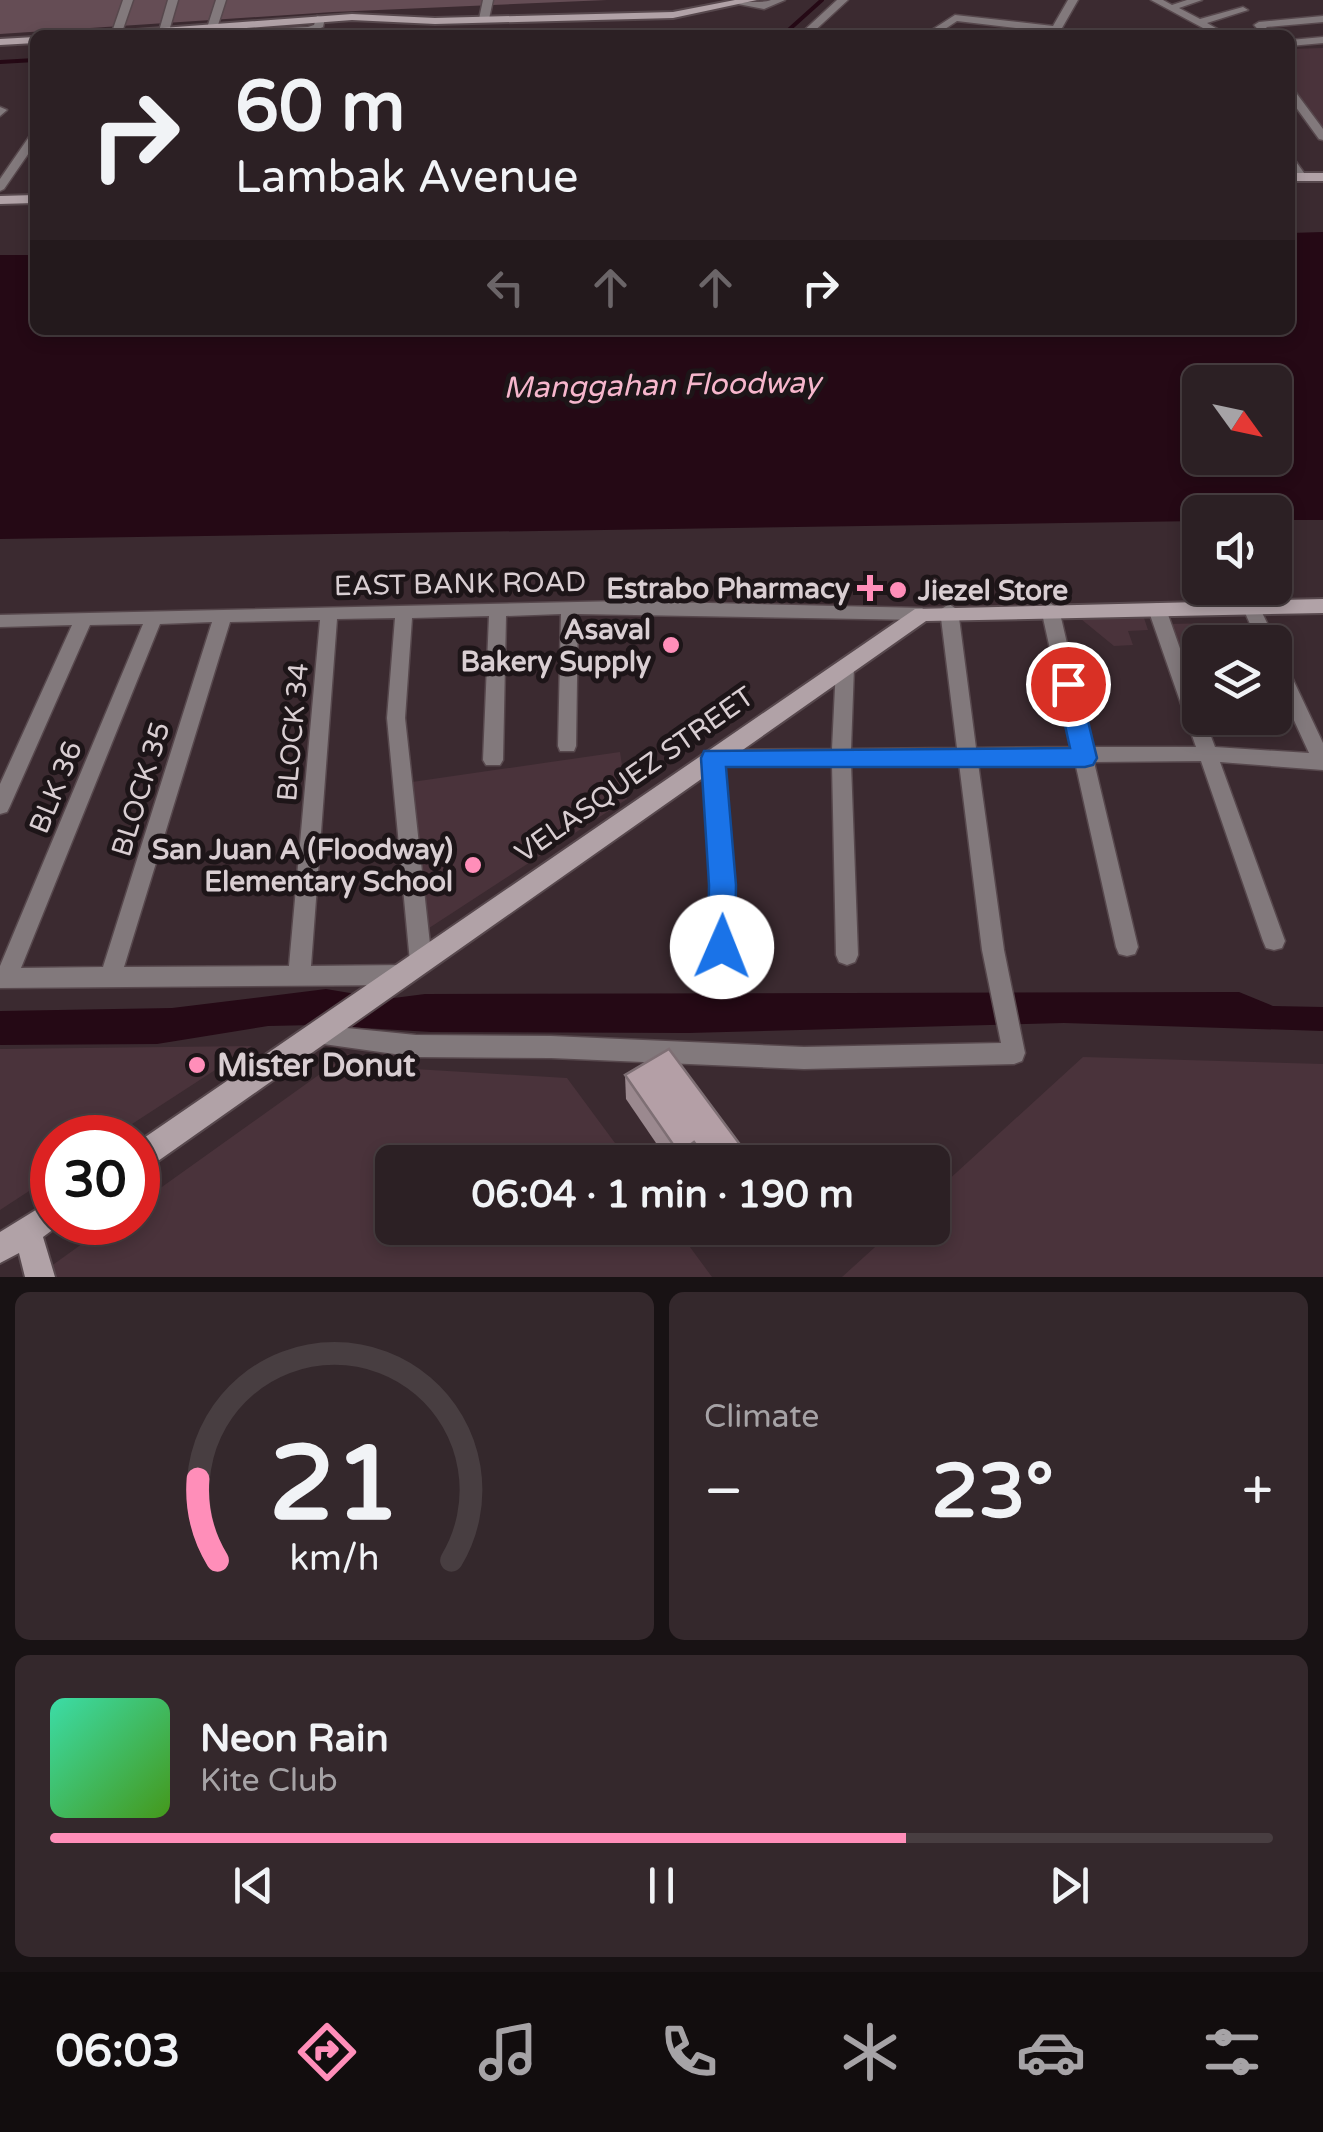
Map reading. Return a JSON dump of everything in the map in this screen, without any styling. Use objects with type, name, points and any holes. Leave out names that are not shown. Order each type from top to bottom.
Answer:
[{"type":"street","points":[[115,30],[128,0]]},
{"type":"street","points":[[164,30],[172,0]]},
{"type":"street","points":[[214,30],[222,0]]},
{"type":"street","points":[[484,20],[488,0]]},
{"type":"street","points":[[228,30],[320,18],[673,16],[748,2],[764,6],[780,0]]},
{"type":"street","points":[[810,30],[843,0]]},
{"type":"street","points":[[1054,30],[1073,0]]},
{"type":"street","points":[[1156,0],[1214,30]]},
{"type":"street","points":[[1171,8],[1197,0]]},
{"type":"street","points":[[1200,22],[1243,10]]},
{"type":"street","points":[[937,30],[955,18],[1039,30]]},
{"type":"street","points":[[1264,30],[1259,25],[1323,19]]},
{"type":"street","points":[[0,42],[30,40]]},
{"type":"street","points":[[1295,42],[1323,40]]},
{"type":"street","points":[[1295,99],[1323,137]]},
{"type":"street","points":[[0,187],[30,143]]},
{"type":"street","points":[[1296,177],[1323,177]]},
{"type":"street","points":[[0,200],[30,199]]},
{"type":"street","points":[[1251,606],[1260,625]]},
{"type":"street","points":[[922,614],[949,610],[1323,606]]},
{"type":"street","points":[[566,746],[570,608]]},
{"type":"street","name":"EAST BANK ROAD","points":[[0,621],[570,608],[922,614]]},
{"type":"street","points":[[1050,609],[1126,947]]},
{"type":"street","points":[[1156,609],[1274,941]]},
{"type":"street","points":[[493,760],[498,610]]},
{"type":"street","points":[[317,1034],[416,1046],[551,1047],[804,1058],[1012,1042],[994,950],[966,758],[949,610]]},
{"type":"street","points":[[3,978],[110,979],[413,968],[397,739],[396,687],[404,612]]},
{"type":"street","name":"BLOCK 34","points":[[300,974],[330,614]]},
{"type":"street","name":"VELASQUEZ STREET","points":[[160,1143],[922,614]]},
{"type":"street","name":"BLOCK 35","points":[[110,979],[223,616]]},
{"type":"street","name":"BLK 36","points":[[3,978],[154,617]]},
{"type":"street","points":[[0,806],[84,619]]},
{"type":"street","points":[[845,666],[841,759],[847,955]]},
{"type":"street","points":[[722,947],[713,758],[1210,754],[1323,762],[1292,695]]},
{"type":"street","points":[[0,1249],[30,1229]]},
{"type":"street","points":[[27,1231],[40,1277]]},
{"type":"shaded area","points":[[0,0],[607,0],[333,12],[0,34]]},
{"type":"shaded area","points":[[1323,48],[1323,136],[1295,94],[1295,49]]},
{"type":"shaded area","points":[[1144,618],[1148,630],[1128,631],[1133,645],[1114,646],[1081,619]]},
{"type":"shaded area","points":[[1168,624],[1224,625],[1182,625],[1182,660]]},
{"type":"shaded area","name":"San Juan A (Floodway) Elementary School","points":[[620,752],[627,799],[426,930],[412,782]]},
{"type":"shaded area","points":[[252,1046],[146,1115],[30,1115],[30,1190],[0,1210],[0,1049]]},
{"type":"shaded area","points":[[348,1054],[398,1068],[567,1078],[616,1145],[375,1145],[375,1245],[688,1245],[712,1277],[36,1277],[80,1245],[160,1245],[160,1188]]},
{"type":"shaded area","points":[[1083,1057],[1323,1064],[1323,1277],[842,1277],[877,1245],[950,1245],[950,1178]]},
{"type":"water","name":"Manggahan Floodway","points":[[1323,232],[1323,520],[1292,520],[1292,495],[1182,495],[1182,521],[0,539],[0,255],[30,255],[30,335],[1295,335],[1295,233]]},
{"type":"water","points":[[326,989],[386,999],[425,994],[1239,992],[1273,1006],[1323,1007],[1323,1031],[1064,1023],[688,1033],[431,1032],[315,1025],[268,1026],[157,1044],[0,1045],[0,1011],[172,1008]]},
{"type":"building","points":[[669,1049],[740,1145],[673,1145],[625,1075]]},
{"type":"waterway","points":[[789,30],[822,0]]},
{"type":"waterway","points":[[0,62],[30,60]]},
{"type":"place","name":"Estrabo Pharmacy","points":[[870,588]]},
{"type":"place","name":"Jiezel Store","points":[[898,590]]},
{"type":"place","name":"Asaval Bakery Supply","points":[[671,645]]},
{"type":"place","name":"San Juan A (Floodway) Elementary School","points":[[473,865]]},
{"type":"place","name":"Mister Donut","points":[[197,1065]]},
{"type":"route","points":[[722,947],[713,758],[1085,758],[1068,684]]}]
